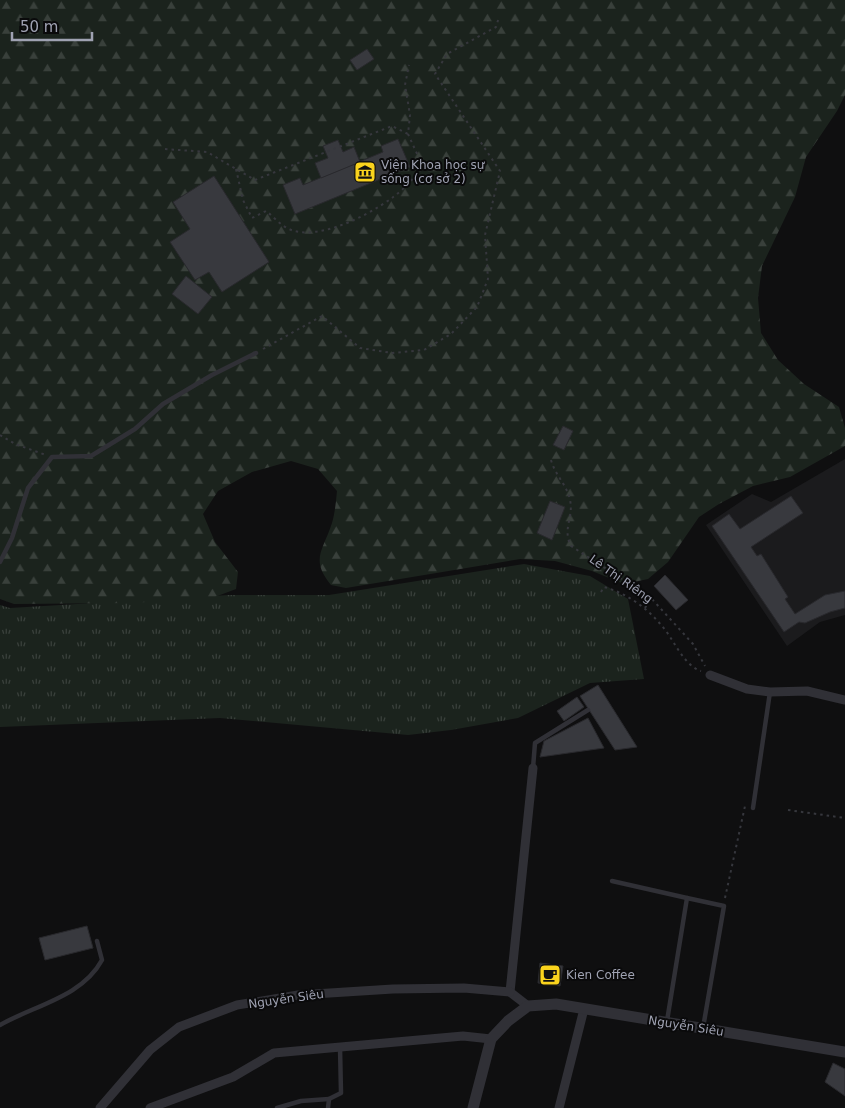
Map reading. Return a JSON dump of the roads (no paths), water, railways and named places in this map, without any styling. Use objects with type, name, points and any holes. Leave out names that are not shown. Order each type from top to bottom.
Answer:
[{"type":"street","points":[[710,675],[747,689],[770,692],[806,691],[845,700]]},
{"type":"street","points":[[473,1108],[491,1039],[508,1021],[528,1006],[510,992],[533,768]]},
{"type":"street","name":"Nguyễn Siêu","points":[[100,1108],[150,1050],[179,1027],[236,1005],[298,995],[393,989],[464,988],[510,992]]},
{"type":"street","name":"Nguyễn Siêu","points":[[528,1006],[556,1004],[845,1052]]},
{"type":"street","points":[[559,1108],[584,1009]]},
{"type":"street","points":[[150,1108],[233,1077],[274,1053],[463,1036],[491,1039]]},
{"type":"lane","points":[[0,562],[12,538],[28,488],[52,457],[91,456],[135,429],[163,404],[212,375],[256,353]]},
{"type":"lane","points":[[753,808],[770,692]]},
{"type":"lane","points":[[533,768],[535,743],[588,710]]},
{"type":"lane","points":[[612,881],[724,906],[703,1029]]},
{"type":"lane","points":[[667,1023],[687,898]]},
{"type":"lane","points":[[0,1025],[79,987],[95,973],[102,960],[97,941]]},
{"type":"lane","points":[[277,1108],[300,1102],[328,1099],[341,1093],[340,1047]]},
{"type":"lane","points":[[328,1099],[328,1108]]},
{"type":"place","name":"Viện Khoa học sự sống (cơ sở 2)","points":[[365,172]]},
{"type":"place","name":"Kien Coffee","points":[[550,975]]}]
